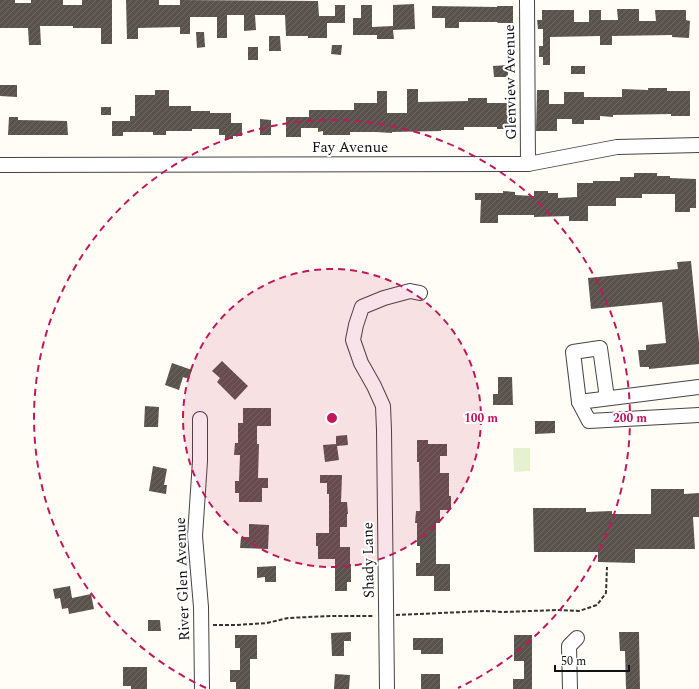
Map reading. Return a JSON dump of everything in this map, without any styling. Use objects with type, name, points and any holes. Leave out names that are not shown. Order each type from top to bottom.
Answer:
[{"type":"street","name":"Glenview Avenue","points":[[526,0],[528,164]]},
{"type":"street","name":"Fay Avenue","points":[[0,165],[528,164],[617,146],[699,144]]},
{"type":"street","name":"Shady Lane","points":[[386,689],[383,406],[361,362],[352,340],[362,307],[384,298],[410,291],[420,293]]},
{"type":"street","points":[[607,398],[600,348],[574,352],[579,402],[589,422],[699,416]]},
{"type":"street","points":[[579,402],[699,387]]},
{"type":"street","name":"River Glen Avenue","points":[[200,419],[200,461],[195,536],[201,607],[202,689]]},
{"type":"street","points":[[570,689],[569,646],[577,638]]},
{"type":"path","points":[[201,625],[268,623],[288,618],[331,616],[386,616],[485,611],[580,611],[597,605],[606,593],[607,567]]},
{"type":"green space","points":[[513,448],[530,448],[530,471],[514,472]]},
{"type":"building","points":[[0,0],[15,0],[15,3],[31,3],[31,0],[63,0],[63,5],[82,5],[82,0],[112,0],[112,44],[101,44],[101,28],[40,26],[41,45],[29,45],[28,28],[0,28]]},
{"type":"building","points":[[126,0],[159,0],[159,5],[180,5],[180,0],[318,1],[319,16],[335,16],[335,5],[345,5],[345,23],[327,23],[327,38],[308,38],[308,36],[286,36],[285,15],[255,15],[256,30],[244,31],[244,15],[227,15],[227,38],[217,38],[217,17],[190,17],[190,34],[180,34],[180,27],[138,28],[138,39],[127,39]]},
{"type":"building","points":[[414,4],[415,29],[393,30],[394,39],[377,39],[377,35],[353,35],[353,18],[361,18],[361,5],[372,5],[372,27],[393,26],[393,5]]},
{"type":"building","points":[[432,6],[513,6],[513,23],[459,22],[459,28],[445,28],[445,18],[432,18]]},
{"type":"building","points":[[617,9],[639,9],[639,21],[656,21],[655,10],[686,10],[686,20],[690,21],[689,38],[672,37],[672,35],[612,36],[612,45],[600,45],[600,36],[550,37],[550,65],[543,65],[543,57],[539,57],[539,46],[543,46],[543,29],[538,29],[537,20],[542,20],[542,10],[574,10],[574,22],[589,22],[589,10],[601,10],[601,20],[618,20]]},
{"type":"building","points":[[196,32],[204,32],[205,47],[197,48]]},
{"type":"building","points":[[269,36],[280,36],[281,51],[269,51]]},
{"type":"building","points":[[332,45],[342,45],[341,55],[331,54]]},
{"type":"building","points":[[248,47],[258,47],[258,60],[248,60]]},
{"type":"building","points":[[508,65],[508,77],[494,77],[493,66]]},
{"type":"building","points":[[571,66],[585,66],[585,74],[571,74]]},
{"type":"building","points":[[0,85],[17,85],[17,97],[0,96]]},
{"type":"building","points":[[648,88],[667,88],[667,91],[690,91],[690,116],[671,116],[671,114],[613,115],[613,117],[600,116],[600,120],[584,120],[584,124],[572,124],[572,119],[557,119],[557,131],[536,131],[537,90],[549,90],[549,104],[564,104],[564,92],[584,92],[584,97],[622,97],[622,89],[648,90]]},
{"type":"building","points":[[407,89],[418,89],[418,102],[468,101],[468,98],[487,98],[487,103],[511,103],[511,129],[497,129],[497,127],[464,127],[464,130],[392,133],[350,132],[350,135],[323,135],[323,131],[318,132],[318,128],[301,128],[301,137],[286,137],[286,117],[309,117],[309,110],[354,110],[354,103],[377,103],[377,91],[387,91],[387,113],[407,113]]},
{"type":"building","points":[[155,90],[169,90],[169,106],[191,106],[191,111],[231,113],[231,123],[242,123],[242,136],[233,136],[233,139],[225,139],[225,135],[219,135],[219,129],[192,129],[192,131],[166,131],[166,135],[153,135],[153,132],[123,132],[123,136],[112,136],[112,121],[130,121],[130,116],[135,116],[135,95],[155,95]]},
{"type":"building","points":[[101,107],[111,107],[111,115],[101,115]]},
{"type":"building","points":[[9,117],[18,117],[18,120],[67,121],[68,135],[8,135]]},
{"type":"building","points":[[260,119],[271,120],[271,135],[260,135]]},
{"type":"building","points":[[634,173],[657,173],[657,176],[670,176],[670,178],[696,179],[696,208],[690,208],[690,212],[675,212],[675,194],[642,194],[642,198],[616,198],[616,206],[588,206],[588,221],[569,221],[569,216],[534,217],[534,215],[498,215],[498,223],[480,223],[481,200],[475,200],[475,193],[503,193],[503,191],[515,192],[515,195],[534,196],[534,191],[548,191],[548,193],[558,193],[558,198],[577,197],[577,183],[593,183],[593,181],[620,181],[620,177],[634,177]]},
{"type":"building","points":[[691,261],[699,342],[699,364],[649,369],[649,367],[640,367],[638,350],[646,350],[646,345],[666,343],[662,302],[591,309],[588,278],[678,269],[677,262]]},
{"type":"building","points":[[222,361],[248,386],[235,400],[217,382],[220,378],[212,371]]},
{"type":"building","points":[[172,363],[192,370],[189,379],[183,377],[179,390],[165,385]]},
{"type":"building","points":[[498,377],[512,377],[513,405],[493,405],[493,394],[498,394]]},
{"type":"building","points":[[145,406],[159,407],[158,427],[144,427]]},
{"type":"building","points":[[243,408],[271,408],[271,426],[257,426],[257,444],[259,444],[258,478],[268,478],[268,488],[262,488],[262,502],[239,502],[239,493],[235,493],[235,481],[239,481],[240,455],[234,455],[235,443],[238,443],[238,423],[243,423]]},
{"type":"building","points":[[535,421],[555,421],[555,433],[535,434]]},
{"type":"building","points":[[347,435],[348,445],[337,446],[339,460],[325,462],[323,445],[336,444],[336,436]]},
{"type":"building","points":[[417,440],[428,440],[428,444],[447,444],[447,456],[440,456],[440,473],[449,473],[449,496],[451,496],[451,510],[440,510],[440,523],[436,523],[436,564],[450,564],[450,591],[434,591],[434,576],[416,576],[416,563],[420,563],[420,546],[417,546],[417,523],[415,523],[416,511],[420,511]]},
{"type":"building","points":[[153,466],[167,469],[164,485],[167,485],[166,494],[149,491]]},
{"type":"building","points":[[320,475],[342,475],[341,502],[347,502],[348,514],[347,527],[340,527],[340,547],[350,547],[351,564],[351,582],[347,582],[347,591],[335,591],[335,559],[318,559],[316,533],[329,533],[329,494],[327,494],[327,483],[320,483]]},
{"type":"building","points":[[651,489],[684,489],[684,494],[699,493],[699,517],[693,517],[695,549],[635,549],[635,563],[598,562],[598,552],[534,552],[533,508],[586,508],[586,512],[612,511],[612,514],[651,514]]},
{"type":"building","points":[[249,524],[269,525],[268,549],[240,548],[241,537],[249,537]]},
{"type":"building","points":[[276,566],[276,582],[265,582],[265,577],[257,578],[257,567]]},
{"type":"building","points":[[70,586],[72,598],[91,594],[94,609],[69,614],[68,608],[62,609],[60,598],[55,599],[53,589]]},
{"type":"building","points":[[148,620],[160,620],[161,631],[148,631]]},
{"type":"building","points":[[351,632],[351,641],[344,641],[344,656],[332,656],[331,633]]},
{"type":"building","points":[[619,632],[639,632],[640,689],[626,689],[625,651],[620,651]]},
{"type":"building","points":[[235,635],[257,635],[257,659],[250,659],[250,689],[236,689],[236,682],[230,682],[230,670],[240,670],[240,648],[235,648]]},
{"type":"building","points":[[514,635],[532,635],[532,689],[513,689],[513,679],[524,679],[524,661],[514,661]]},
{"type":"building","points":[[413,638],[443,638],[443,654],[421,654],[421,650],[413,650]]},
{"type":"building","points":[[123,667],[147,667],[147,689],[131,689],[131,686],[123,686]]},
{"type":"building","points":[[335,674],[350,675],[349,689],[334,689]]},
{"type":"building","points":[[421,674],[440,674],[440,689],[421,689]]}]
